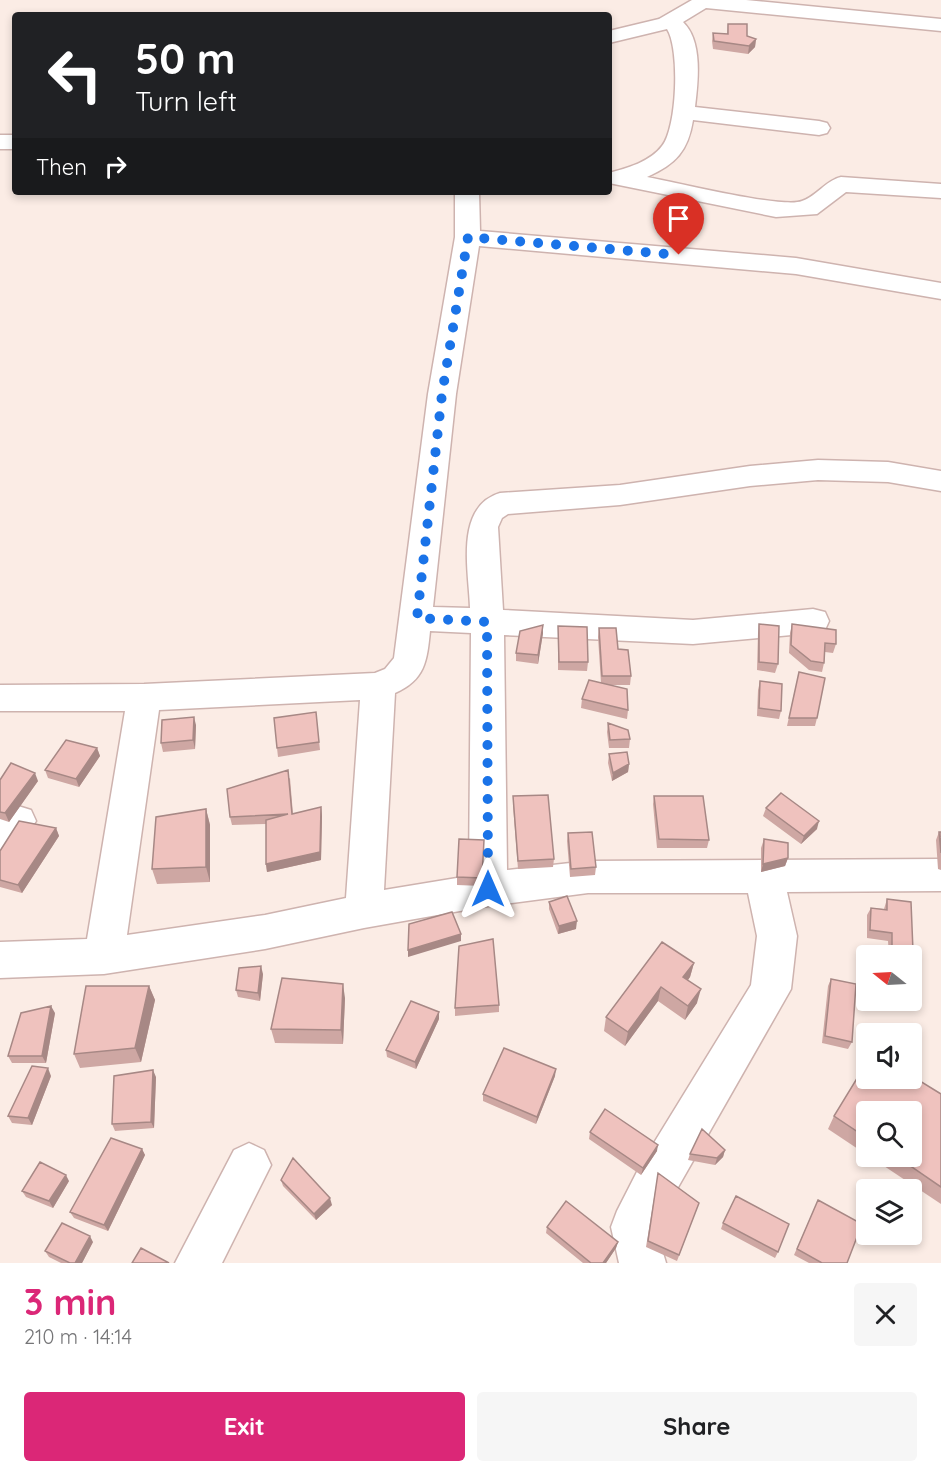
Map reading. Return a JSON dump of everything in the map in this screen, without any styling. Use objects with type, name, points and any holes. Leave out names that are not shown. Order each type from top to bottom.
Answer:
[{"type":"street","points":[[675,0],[941,25]]},
{"type":"street","points":[[612,36],[666,23],[703,2]]},
{"type":"street","points":[[614,178],[638,173],[657,162],[676,144],[683,112],[687,62],[678,28],[666,23]]},
{"type":"street","points":[[683,112],[819,128]]},
{"type":"street","points":[[614,178],[777,210],[807,209],[842,184],[941,191]]},
{"type":"street","points":[[0,698],[144,697],[378,686],[397,678],[410,662],[417,618],[442,394],[468,237],[467,195]]},
{"type":"street","points":[[468,237],[796,266],[941,291]]},
{"type":"street","points":[[488,889],[487,622],[483,527],[490,512],[500,504],[620,495],[750,476],[818,470],[888,472],[941,481]]},
{"type":"street","points":[[417,618],[693,632],[813,621]]},
{"type":"street","points":[[364,911],[378,686]]},
{"type":"street","points":[[105,956],[144,697]]},
{"type":"street","points":[[0,960],[105,956],[264,932],[488,889],[588,876],[941,875]]},
{"type":"street","points":[[643,1263],[639,1257],[633,1227],[657,1180],[771,989],[777,936],[764,876]]},
{"type":"street","points":[[198,1263],[249,1165]]},
{"type":"building","points":[[728,24],[747,24],[747,36],[756,39],[749,46],[714,41],[713,33],[728,34]]},
{"type":"building","points":[[759,624],[779,626],[778,664],[759,662]]},
{"type":"building","points":[[792,624],[836,630],[836,644],[825,643],[824,663],[811,661],[791,645]]},
{"type":"building","points":[[543,625],[538,655],[516,653],[520,631]]},
{"type":"building","points":[[558,626],[587,627],[588,662],[559,662]]},
{"type":"building","points":[[599,628],[616,628],[618,649],[628,650],[631,676],[602,676]]},
{"type":"building","points":[[799,672],[825,678],[817,718],[789,718]]},
{"type":"building","points":[[589,680],[627,689],[628,710],[582,699]]},
{"type":"building","points":[[760,681],[782,684],[781,711],[759,708]]},
{"type":"building","points":[[316,712],[319,742],[277,748],[274,718]]},
{"type":"building","points":[[194,717],[193,740],[161,743],[162,720]]},
{"type":"building","points":[[608,723],[628,730],[630,739],[610,740]]},
{"type":"building","points":[[66,740],[97,748],[76,779],[45,770]]},
{"type":"building","points":[[627,752],[629,764],[613,773],[609,754]]},
{"type":"building","points":[[11,763],[35,773],[5,813],[0,812],[0,780]]},
{"type":"building","points":[[288,770],[292,814],[321,807],[320,852],[266,864],[266,820],[288,814],[230,817],[227,789]]},
{"type":"building","points":[[781,793],[819,821],[804,836],[766,808]]},
{"type":"building","points":[[548,795],[554,859],[518,861],[513,796]]},
{"type":"building","points":[[654,796],[703,796],[709,840],[659,839]]},
{"type":"building","points":[[206,809],[206,867],[152,869],[156,817]]},
{"type":"building","points":[[19,821],[56,828],[18,885],[0,880],[0,851]]},
{"type":"building","points":[[592,832],[596,867],[571,869],[568,833]]},
{"type":"building","points":[[459,839],[484,840],[482,878],[457,877]]},
{"type":"building","points":[[764,839],[788,843],[788,858],[763,864]]},
{"type":"building","points":[[567,896],[577,921],[559,926],[549,902]]},
{"type":"building","points":[[887,899],[911,902],[913,945],[892,945],[892,933],[870,930],[871,908],[887,910]]},
{"type":"building","points":[[452,912],[461,934],[408,950],[409,924]]},
{"type":"building","points":[[493,939],[499,1005],[455,1008],[459,946]]},
{"type":"building","points":[[662,942],[694,963],[683,977],[701,989],[688,1006],[661,987],[628,1032],[606,1017]]},
{"type":"building","points":[[261,966],[258,993],[236,990],[239,968]]},
{"type":"building","points":[[282,978],[343,984],[341,1030],[271,1029]]},
{"type":"building","points":[[831,979],[856,984],[852,1042],[825,1036]]},
{"type":"building","points":[[86,986],[149,986],[135,1048],[74,1054]]},
{"type":"building","points":[[411,1001],[439,1012],[415,1062],[386,1050]]},
{"type":"building","points":[[51,1006],[42,1056],[8,1056],[21,1013]]},
{"type":"building","points":[[504,1048],[556,1069],[537,1117],[483,1094]]},
{"type":"building","points":[[32,1066],[48,1068],[28,1118],[8,1116]]},
{"type":"building","points":[[153,1070],[151,1122],[112,1124],[114,1076]]},
{"type":"building","points":[[856,1080],[856,1089],[922,1089],[922,1082],[941,1094],[941,1187],[912,1167],[922,1167],[922,1101],[856,1101],[856,1131],[834,1116]]},
{"type":"building","points":[[605,1109],[658,1145],[643,1168],[590,1132]]},
{"type":"building","points":[[702,1129],[725,1150],[717,1158],[690,1154]]},
{"type":"building","points":[[111,1138],[142,1149],[104,1225],[70,1212]]},
{"type":"building","points":[[293,1158],[330,1198],[314,1214],[281,1180]]},
{"type":"building","points":[[40,1162],[66,1175],[49,1201],[22,1191]]},
{"type":"building","points":[[658,1173],[699,1203],[679,1255],[648,1241]]},
{"type":"building","points":[[736,1196],[789,1224],[778,1252],[723,1223]]},
{"type":"building","points":[[818,1200],[856,1221],[856,1240],[847,1263],[822,1263],[797,1249]]},
{"type":"building","points":[[566,1201],[618,1242],[603,1263],[591,1263],[547,1227]]},
{"type":"building","points":[[62,1223],[90,1236],[75,1263],[70,1263],[45,1251]]},
{"type":"building","points":[[141,1248],[169,1263],[132,1263]]},
{"type":"route","points":[[488,889],[487,622],[417,618],[442,394],[468,237],[679,255]]}]
